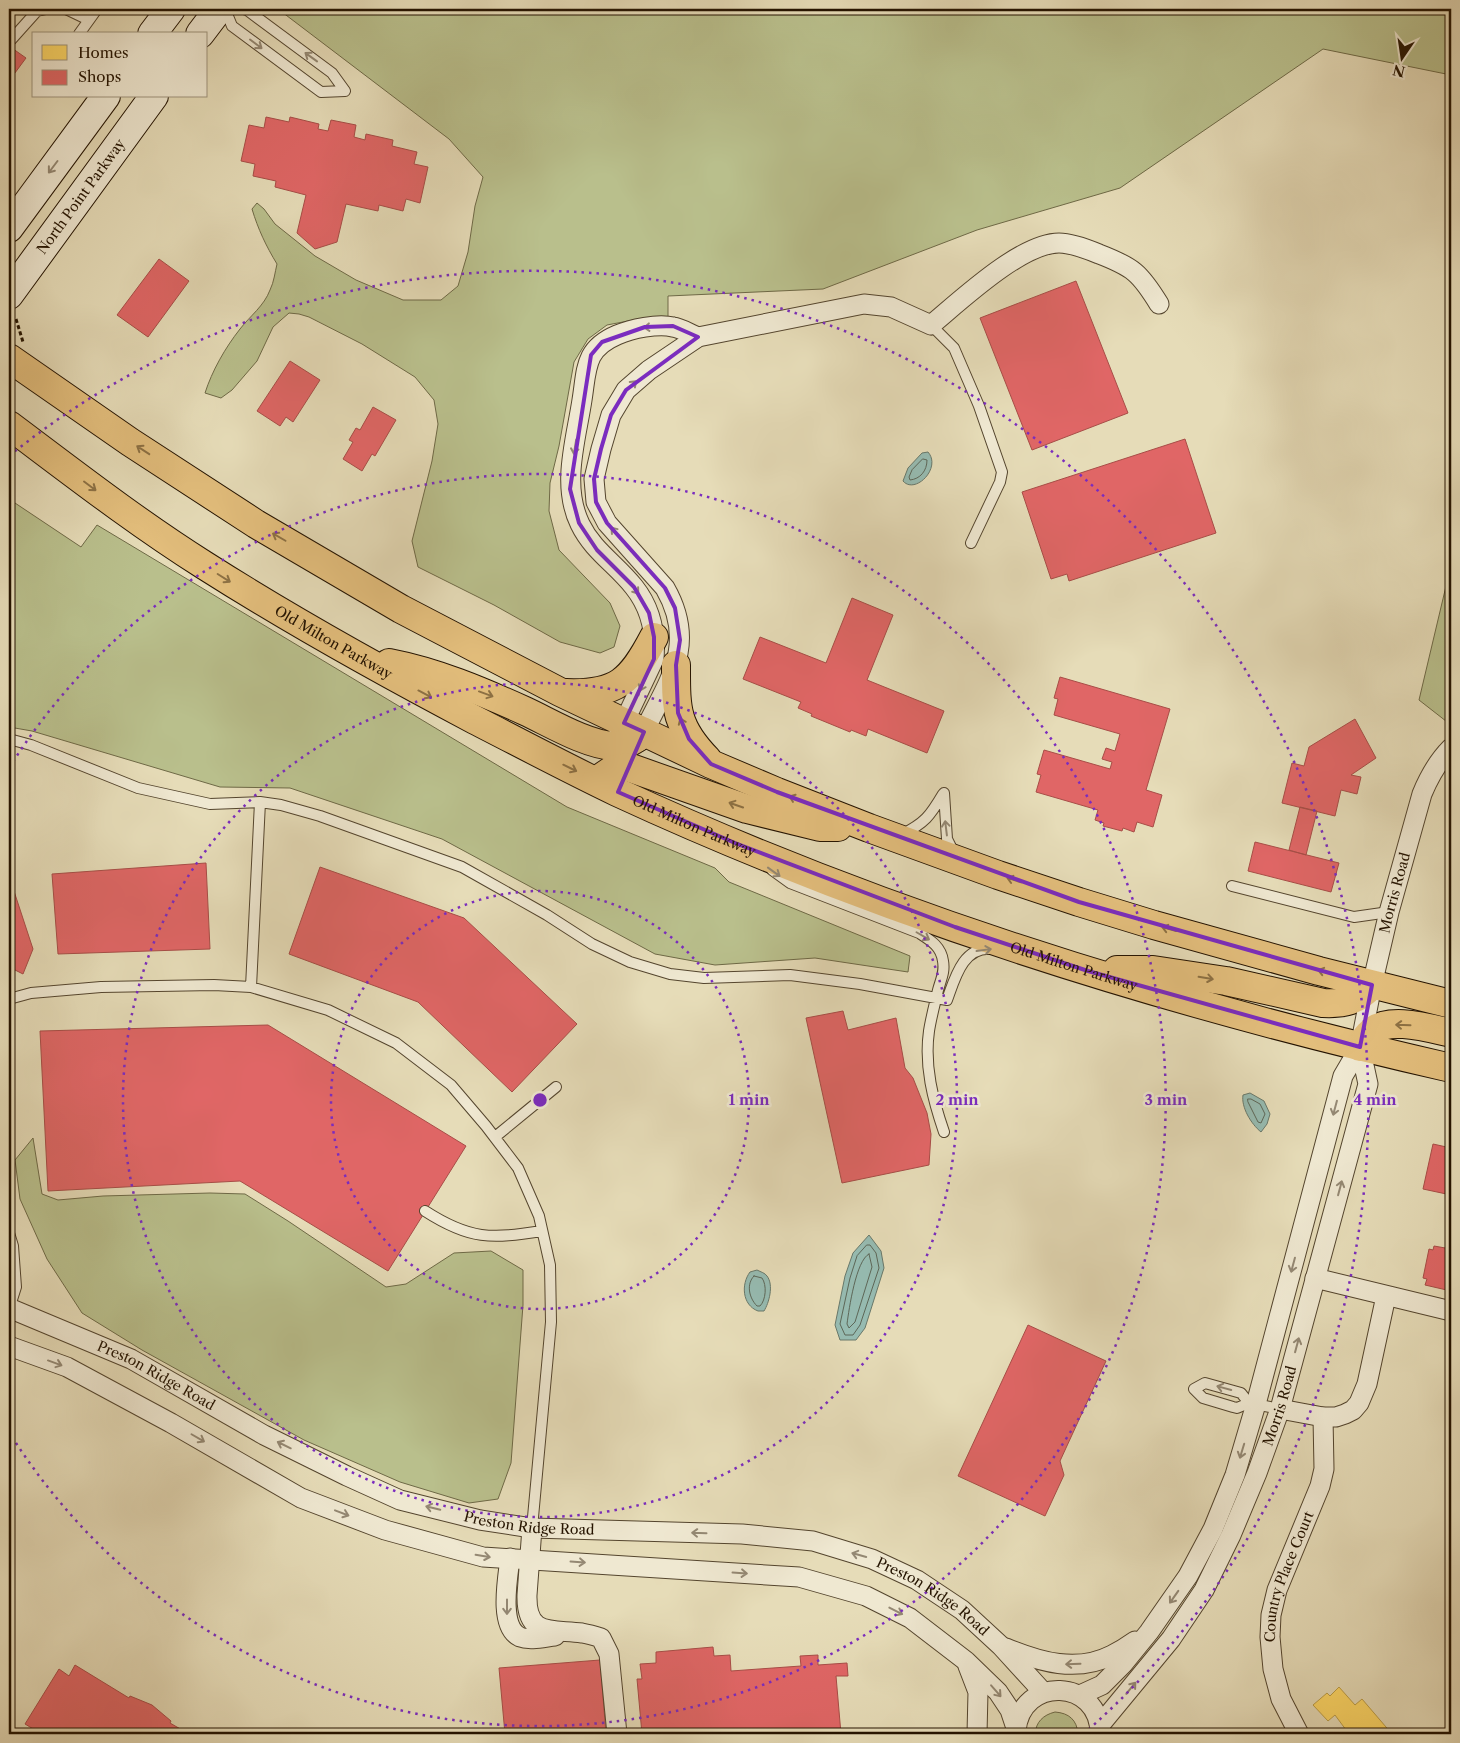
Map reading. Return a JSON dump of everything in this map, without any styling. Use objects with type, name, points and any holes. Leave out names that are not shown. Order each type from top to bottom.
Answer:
[{"type":"highway","points":[[16,351],[130,442],[256,524],[401,609],[560,692],[627,734],[711,764],[896,838],[1079,902],[1154,925],[1372,985],[1451,1004]]},
{"type":"highway","name":"Old Milton Parkway","points":[[9,425],[130,516],[202,564],[355,656],[514,740],[607,786],[735,843],[825,880],[1031,953],[1360,1048],[1451,1068]]},
{"type":"highway","points":[[9,451],[63,465]]},
{"type":"highway","points":[[560,692],[597,692],[612,687],[624,680],[633,671],[654,637]]},
{"type":"highway","points":[[355,656],[415,668],[494,697],[581,737],[627,734]]},
{"type":"highway","points":[[676,665],[677,703],[682,725],[689,739],[711,764]]},
{"type":"highway","points":[[607,786],[603,774],[628,767],[747,809],[820,827],[870,828]]},
{"type":"highway","points":[[1088,971],[1153,970],[1226,981],[1336,1004],[1361,996],[1372,985]]},
{"type":"highway","points":[[1360,1048],[1369,1034],[1381,1026],[1397,1024],[1415,1025],[1451,1033]]},
{"type":"street","points":[[154,32],[171,9]]},
{"type":"street","points":[[202,32],[219,9]]},
{"type":"street","points":[[9,228],[105,98]]},
{"type":"street","name":"North Point Parkway","points":[[13,307],[153,98]]},
{"type":"street","points":[[628,767],[627,734],[676,665],[680,629],[671,599],[664,588],[607,523],[596,502],[594,479],[611,415],[626,390],[649,370],[698,337],[864,304],[891,307],[931,325],[1012,261],[1035,248],[1058,243],[1082,248],[1130,267],[1145,281],[1159,304]]},
{"type":"street","points":[[607,786],[654,658],[654,637],[649,612],[634,587],[597,550],[579,523],[570,489],[586,372],[591,355],[602,342],[620,334],[645,327],[673,326],[698,337]]},
{"type":"street","name":"Morris Road","points":[[1080,1696],[1102,1685],[1123,1664],[1149,1632],[1188,1576],[1213,1529],[1235,1475],[1343,1076],[1360,1048],[1389,912],[1422,794],[1429,776],[1451,748]]},
{"type":"street","name":"Morris Road","points":[[1100,1730],[1171,1639],[1204,1590],[1231,1535],[1257,1473],[1280,1409],[1368,1084],[1360,1048]]},
{"type":"street","points":[[1315,1278],[1451,1310]]},
{"type":"street","points":[[1280,1409],[1323,1418],[1345,1414],[1359,1403],[1364,1394],[1386,1296]]},
{"type":"street","name":"Preston Ridge Road","points":[[9,1308],[131,1359],[264,1436],[400,1500],[480,1520],[532,1528],[742,1534],[812,1541],[872,1559],[917,1580],[962,1610],[1001,1646],[1043,1692]]},
{"type":"street","points":[[9,1346],[67,1367],[171,1423],[301,1498],[385,1530],[483,1557],[799,1577],[866,1596],[910,1618],[966,1661],[998,1692],[1010,1710],[1016,1731]]},
{"type":"street","name":"Country Place Court","points":[[1299,1734],[1281,1699],[1272,1668],[1271,1614],[1277,1590],[1320,1486],[1325,1460],[1323,1418]]},
{"type":"street","points":[[532,1528],[526,1606],[532,1622],[544,1630],[584,1633],[601,1638],[609,1654],[617,1734]]},
{"type":"street","points":[[510,1558],[506,1612],[508,1622],[515,1633],[520,1637],[528,1638],[584,1633]]},
{"type":"street","points":[[1001,1646],[1033,1660],[1060,1665],[1090,1663],[1112,1656],[1149,1632]]},
{"type":"street","points":[[966,1661],[978,1692],[977,1734]]},
{"type":"street","points":[[1016,1731],[1018,1717],[1024,1706],[1043,1692],[1055,1690],[1068,1691],[1080,1696],[1089,1703],[1096,1713],[1100,1730]]},
{"type":"lane","points":[[11,40],[37,11],[46,9]]},
{"type":"lane","points":[[66,9],[89,20]]},
{"type":"lane","points":[[80,32],[97,9]]},
{"type":"lane","points":[[225,9],[232,26],[321,92],[345,91],[332,73],[244,9]]},
{"type":"lane","points":[[931,325],[954,348],[979,406],[1002,472],[1000,482],[971,543]]},
{"type":"lane","points":[[9,740],[31,745],[138,788],[210,804],[260,802],[281,805],[320,816],[462,867],[592,944],[630,962],[670,974],[704,978],[790,975],[860,984],[942,998]]},
{"type":"lane","points":[[896,838],[921,825],[931,814],[944,793],[947,839],[958,860]]},
{"type":"lane","points":[[251,987],[260,802]]},
{"type":"lane","points":[[735,843],[790,883],[919,933],[936,944],[943,958],[942,998]]},
{"type":"lane","points":[[1232,886],[1354,917],[1389,912]]},
{"type":"lane","points":[[944,1132],[934,1101],[929,1071],[929,1032],[942,998],[962,963],[972,952],[986,949],[1031,953]]},
{"type":"lane","points":[[9,999],[31,993],[101,987],[214,985],[251,987],[328,1010],[396,1043],[451,1085],[495,1137],[518,1168],[539,1216],[550,1265],[552,1322],[532,1528]]},
{"type":"lane","points":[[495,1137],[556,1087]]},
{"type":"lane","points":[[425,1211],[451,1226],[477,1235],[502,1237],[542,1232]]},
{"type":"lane","points":[[9,1233],[13,1246],[16,1287],[9,1308]]},
{"type":"lane","points":[[1253,1403],[1280,1409]]},
{"type":"path","points":[[13,307],[23,337],[16,351]]},
{"type":"highlighted area","points":[[673,326],[698,337],[626,390],[611,415],[594,479],[596,502],[607,523],[665,588],[675,608],[680,640],[676,665],[678,713],[689,739],[711,764],[777,792],[1079,902],[1372,985],[1360,1047],[1088,971],[955,927],[735,843],[618,792],[644,732],[624,723],[654,659],[654,637],[649,613],[634,587],[597,550],[579,523],[570,489],[591,355],[602,342],[645,327]]},
{"type":"green space","points":[[278,9],[1451,9],[1451,75],[1323,49],[1120,188],[977,230],[823,289],[668,296],[668,317],[644,318],[607,325],[588,339],[574,362],[559,446],[550,483],[549,511],[559,550],[610,603],[620,626],[614,647],[600,653],[560,642],[494,605],[418,567],[412,541],[432,461],[438,424],[434,400],[415,377],[362,344],[309,317],[289,313],[273,327],[257,361],[232,390],[221,398],[205,393],[211,376],[224,352],[240,329],[264,301],[273,280],[277,264],[269,251],[254,216],[252,209],[257,203],[275,224],[315,256],[356,280],[403,300],[441,300],[458,286],[468,252],[475,206],[483,177],[449,139]]},
{"type":"green space","points":[[9,499],[81,547],[97,525],[567,807],[715,868],[729,882],[910,956],[908,972],[815,958],[715,965],[655,954],[442,839],[290,788],[220,787],[32,731],[9,727]]},
{"type":"green space","points":[[1451,565],[1451,725],[1419,700]]},
{"type":"green space","points":[[33,1138],[42,1194],[58,1200],[103,1196],[245,1194],[386,1287],[406,1284],[454,1253],[491,1251],[523,1270],[523,1305],[511,1463],[498,1499],[469,1503],[400,1482],[304,1440],[142,1350],[82,1313],[47,1259],[20,1199],[15,1160]]},
{"type":"green space","points":[[1055,1712],[1071,1718],[1076,1725],[1078,1734],[1035,1734],[1041,1720]]},
{"type":"water","points":[[928,452],[932,465],[925,478],[914,485],[903,481],[908,468],[922,453]]},
{"type":"water","points":[[1250,1093],[1264,1101],[1270,1114],[1267,1124],[1261,1132],[1250,1120],[1245,1110],[1243,1095]]},
{"type":"water","points":[[869,1235],[881,1251],[884,1268],[865,1328],[856,1340],[840,1340],[835,1325],[845,1276],[853,1253]]},
{"type":"water","points":[[757,1270],[766,1275],[770,1284],[769,1299],[764,1311],[758,1311],[753,1308],[746,1299],[745,1294],[744,1288],[747,1277],[750,1272]]},
{"type":"building: Homes","points":[[1339,1687],[1355,1705],[1362,1699],[1392,1734],[1349,1734],[1335,1715],[1328,1721],[1313,1705],[1327,1693],[1330,1696]]},
{"type":"building: Shops","points":[[9,46],[26,58],[9,81]]},
{"type":"building: Shops","points":[[266,117],[289,122],[290,117],[319,124],[318,129],[328,131],[331,120],[356,125],[354,137],[365,140],[366,134],[393,140],[392,146],[417,152],[414,164],[428,167],[420,203],[406,199],[403,211],[379,205],[378,211],[346,204],[337,242],[315,249],[297,233],[306,195],[275,187],[276,181],[253,176],[255,164],[241,161],[249,125],[264,128]]},
{"type":"building: Shops","points":[[159,259],[189,281],[148,337],[117,315]]},
{"type":"building: Shops","points":[[1076,281],[1128,413],[1032,450],[980,318]]},
{"type":"building: Shops","points":[[290,361],[320,380],[293,422],[286,417],[280,426],[257,411]]},
{"type":"building: Shops","points":[[373,407],[396,420],[375,456],[372,454],[362,471],[343,459],[353,442],[349,440],[356,428],[360,430]]},
{"type":"building: Shops","points":[[1185,439],[1216,533],[1069,581],[1067,574],[1051,579],[1022,492]]},
{"type":"building: Shops","points":[[852,598],[893,615],[867,680],[944,711],[927,753],[868,729],[866,736],[851,730],[850,732],[811,716],[812,714],[798,708],[801,702],[743,679],[760,637],[826,663]]},
{"type":"building: Shops","points":[[1060,677],[1170,709],[1146,790],[1162,795],[1153,827],[1137,822],[1134,832],[1123,828],[1122,831],[1103,826],[1104,823],[1095,820],[1098,810],[1036,792],[1041,775],[1037,774],[1044,750],[1110,769],[1112,762],[1102,759],[1106,748],[1115,751],[1120,734],[1054,715],[1058,699],[1054,698]]},
{"type":"building: Shops","points":[[1355,719],[1376,758],[1351,775],[1361,777],[1357,794],[1341,790],[1335,816],[1282,803],[1292,763],[1304,766],[1309,747]]},
{"type":"building: Shops","points":[[1300,807],[1317,811],[1306,855],[1289,850]]},
{"type":"building: Shops","points":[[1255,842],[1339,863],[1331,892],[1248,871]]},
{"type":"building: Shops","points":[[206,863],[210,949],[58,954],[52,874]]},
{"type":"building: Shops","points":[[320,867],[464,918],[577,1024],[512,1092],[418,1002],[289,954]]},
{"type":"building: Shops","points":[[9,876],[33,949],[23,974],[9,967]]},
{"type":"building: Shops","points":[[843,1011],[848,1030],[896,1018],[905,1068],[913,1078],[927,1113],[931,1134],[929,1165],[842,1183],[806,1018]]},
{"type":"building: Shops","points":[[268,1025],[466,1146],[388,1271],[240,1181],[48,1191],[40,1031]]},
{"type":"building: Shops","points":[[1433,1144],[1451,1148],[1451,1195],[1423,1189]]},
{"type":"building: Shops","points":[[1434,1246],[1451,1249],[1451,1291],[1425,1285],[1427,1279],[1423,1278],[1429,1249],[1433,1250]]},
{"type":"building: Shops","points":[[1028,1325],[1106,1361],[1060,1461],[1064,1475],[1045,1516],[958,1476]]},
{"type":"building: Shops","points":[[713,1647],[714,1656],[730,1655],[731,1671],[801,1666],[800,1656],[818,1655],[818,1665],[847,1663],[848,1676],[836,1676],[841,1734],[642,1734],[637,1679],[642,1679],[640,1664],[656,1663],[656,1652]]},
{"type":"building: Shops","points":[[600,1660],[606,1734],[505,1734],[499,1668]]},
{"type":"building: Shops","points":[[75,1665],[129,1698],[130,1696],[152,1705],[171,1721],[170,1723],[189,1734],[32,1734],[35,1730],[25,1724],[59,1669],[69,1676]]}]
